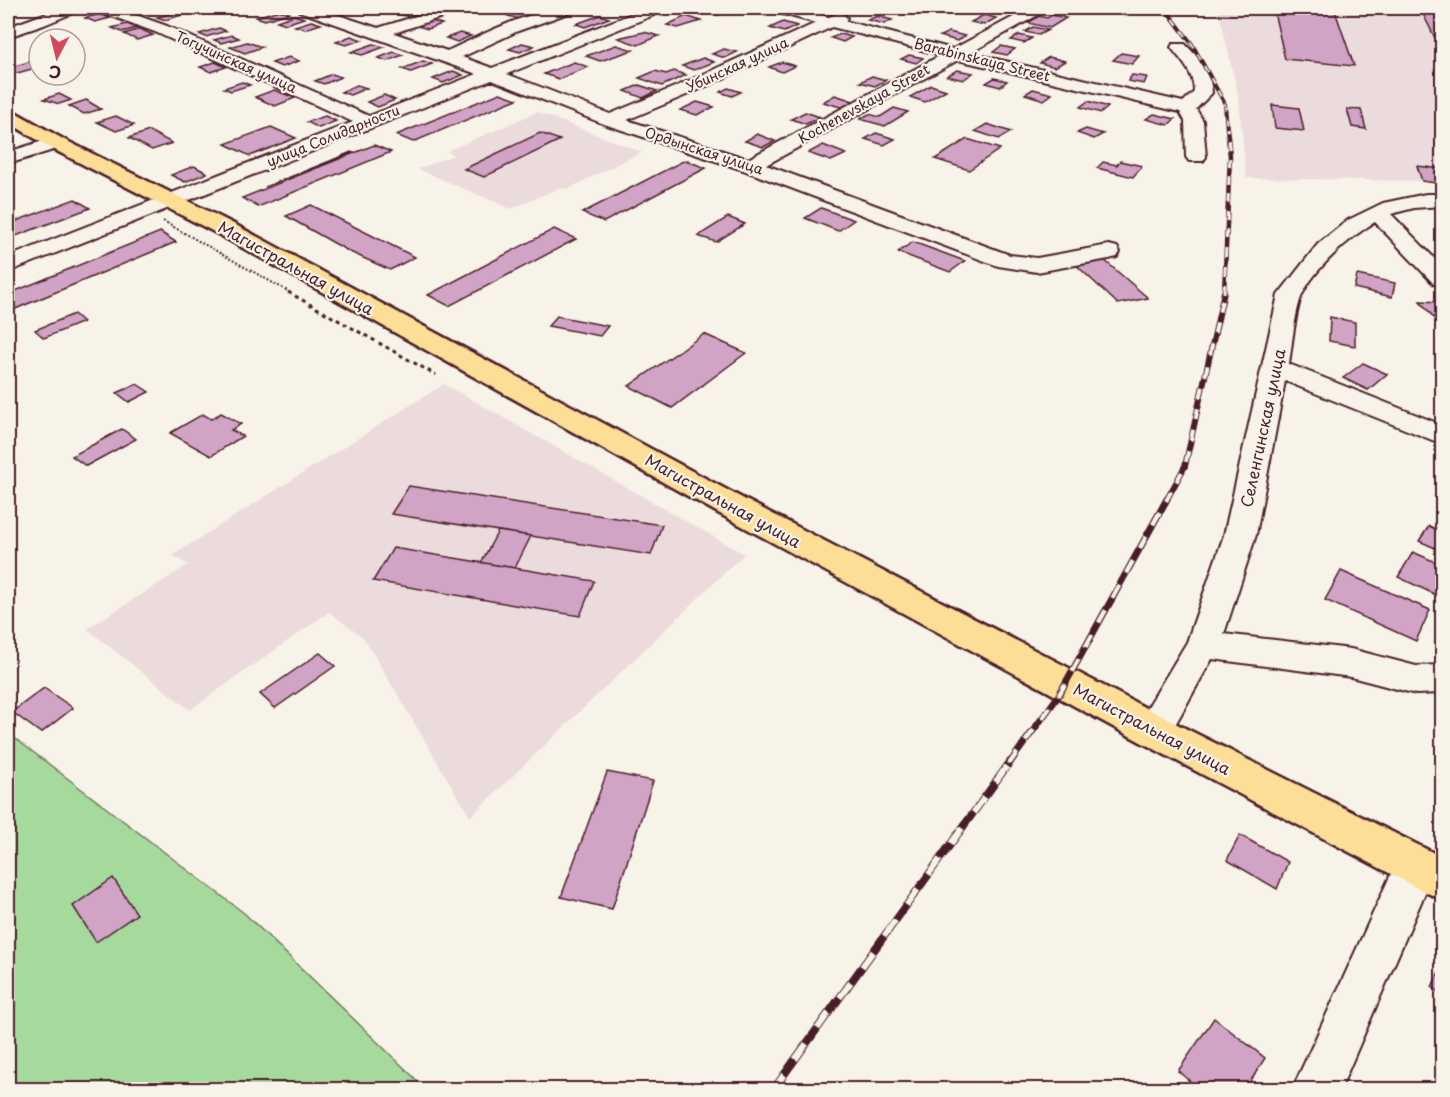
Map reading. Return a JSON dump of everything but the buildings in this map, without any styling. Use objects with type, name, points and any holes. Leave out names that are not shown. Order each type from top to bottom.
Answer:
[{"type":"main road","name":"Магистральная улица","points":[[8,114],[156,206],[247,241],[730,506],[1152,730],[1429,872]]},
{"type":"street","points":[[8,32],[73,8]]},
{"type":"street","name":"Тогучинская улица","points":[[103,8],[161,29],[368,122]]},
{"type":"street","points":[[379,33],[455,8]]},
{"type":"street","points":[[448,57],[512,28],[569,8]]},
{"type":"street","name":"улица Солидарности","points":[[8,265],[659,8]]},
{"type":"street","name":"Barabinskaya Street","points":[[777,8],[955,54],[1187,108]]},
{"type":"street","name":"Kochenevskaya Street","points":[[750,166],[1040,8]]},
{"type":"street","name":"Ордынская улица","points":[[323,10],[610,120],[750,166],[1006,261],[1037,265],[1109,252]]},
{"type":"street","name":"Убинская улица","points":[[610,120],[690,87],[852,12]]},
{"type":"street","points":[[1179,47],[1190,58],[1203,81],[1203,93],[1187,108],[1194,121],[1196,157]]},
{"type":"street","points":[[8,158],[56,142]]},
{"type":"street","name":"Селенгинская улица","points":[[1152,730],[1203,645],[1240,535],[1290,295],[1329,244],[1353,226],[1377,212],[1410,202],[1443,200]]},
{"type":"street","points":[[1377,212],[1443,279]]},
{"type":"street","points":[[1276,368],[1443,435]]},
{"type":"street","points":[[1203,645],[1351,663],[1416,680],[1443,679]]},
{"type":"street","points":[[1316,1089],[1429,872]]},
{"type":"path","points":[[156,206],[436,375]]},
{"type":"shaded area","points":[[1218,8],[1442,8],[1442,184],[1422,181],[1246,178],[1239,99]]},
{"type":"shaded area","points":[[537,112],[642,152],[568,189],[557,189],[511,209],[418,169],[454,155],[447,151]]},
{"type":"shaded area","points":[[444,384],[744,554],[470,817],[364,638],[329,612],[190,710],[87,629],[188,565],[173,555]]},
{"type":"green space","points":[[8,733],[244,913],[426,1089],[8,1089]]},
{"type":"railway","points":[[1165,8],[1192,44],[1225,104],[1227,130]]},
{"type":"railway","points":[[1224,293],[1230,156],[1227,128]]},
{"type":"railway","points":[[1166,501],[1185,466],[1224,292]]},
{"type":"railway","points":[[1009,764],[1059,695],[1167,499]]},
{"type":"railway","points":[[773,1090],[1010,762]]}]
